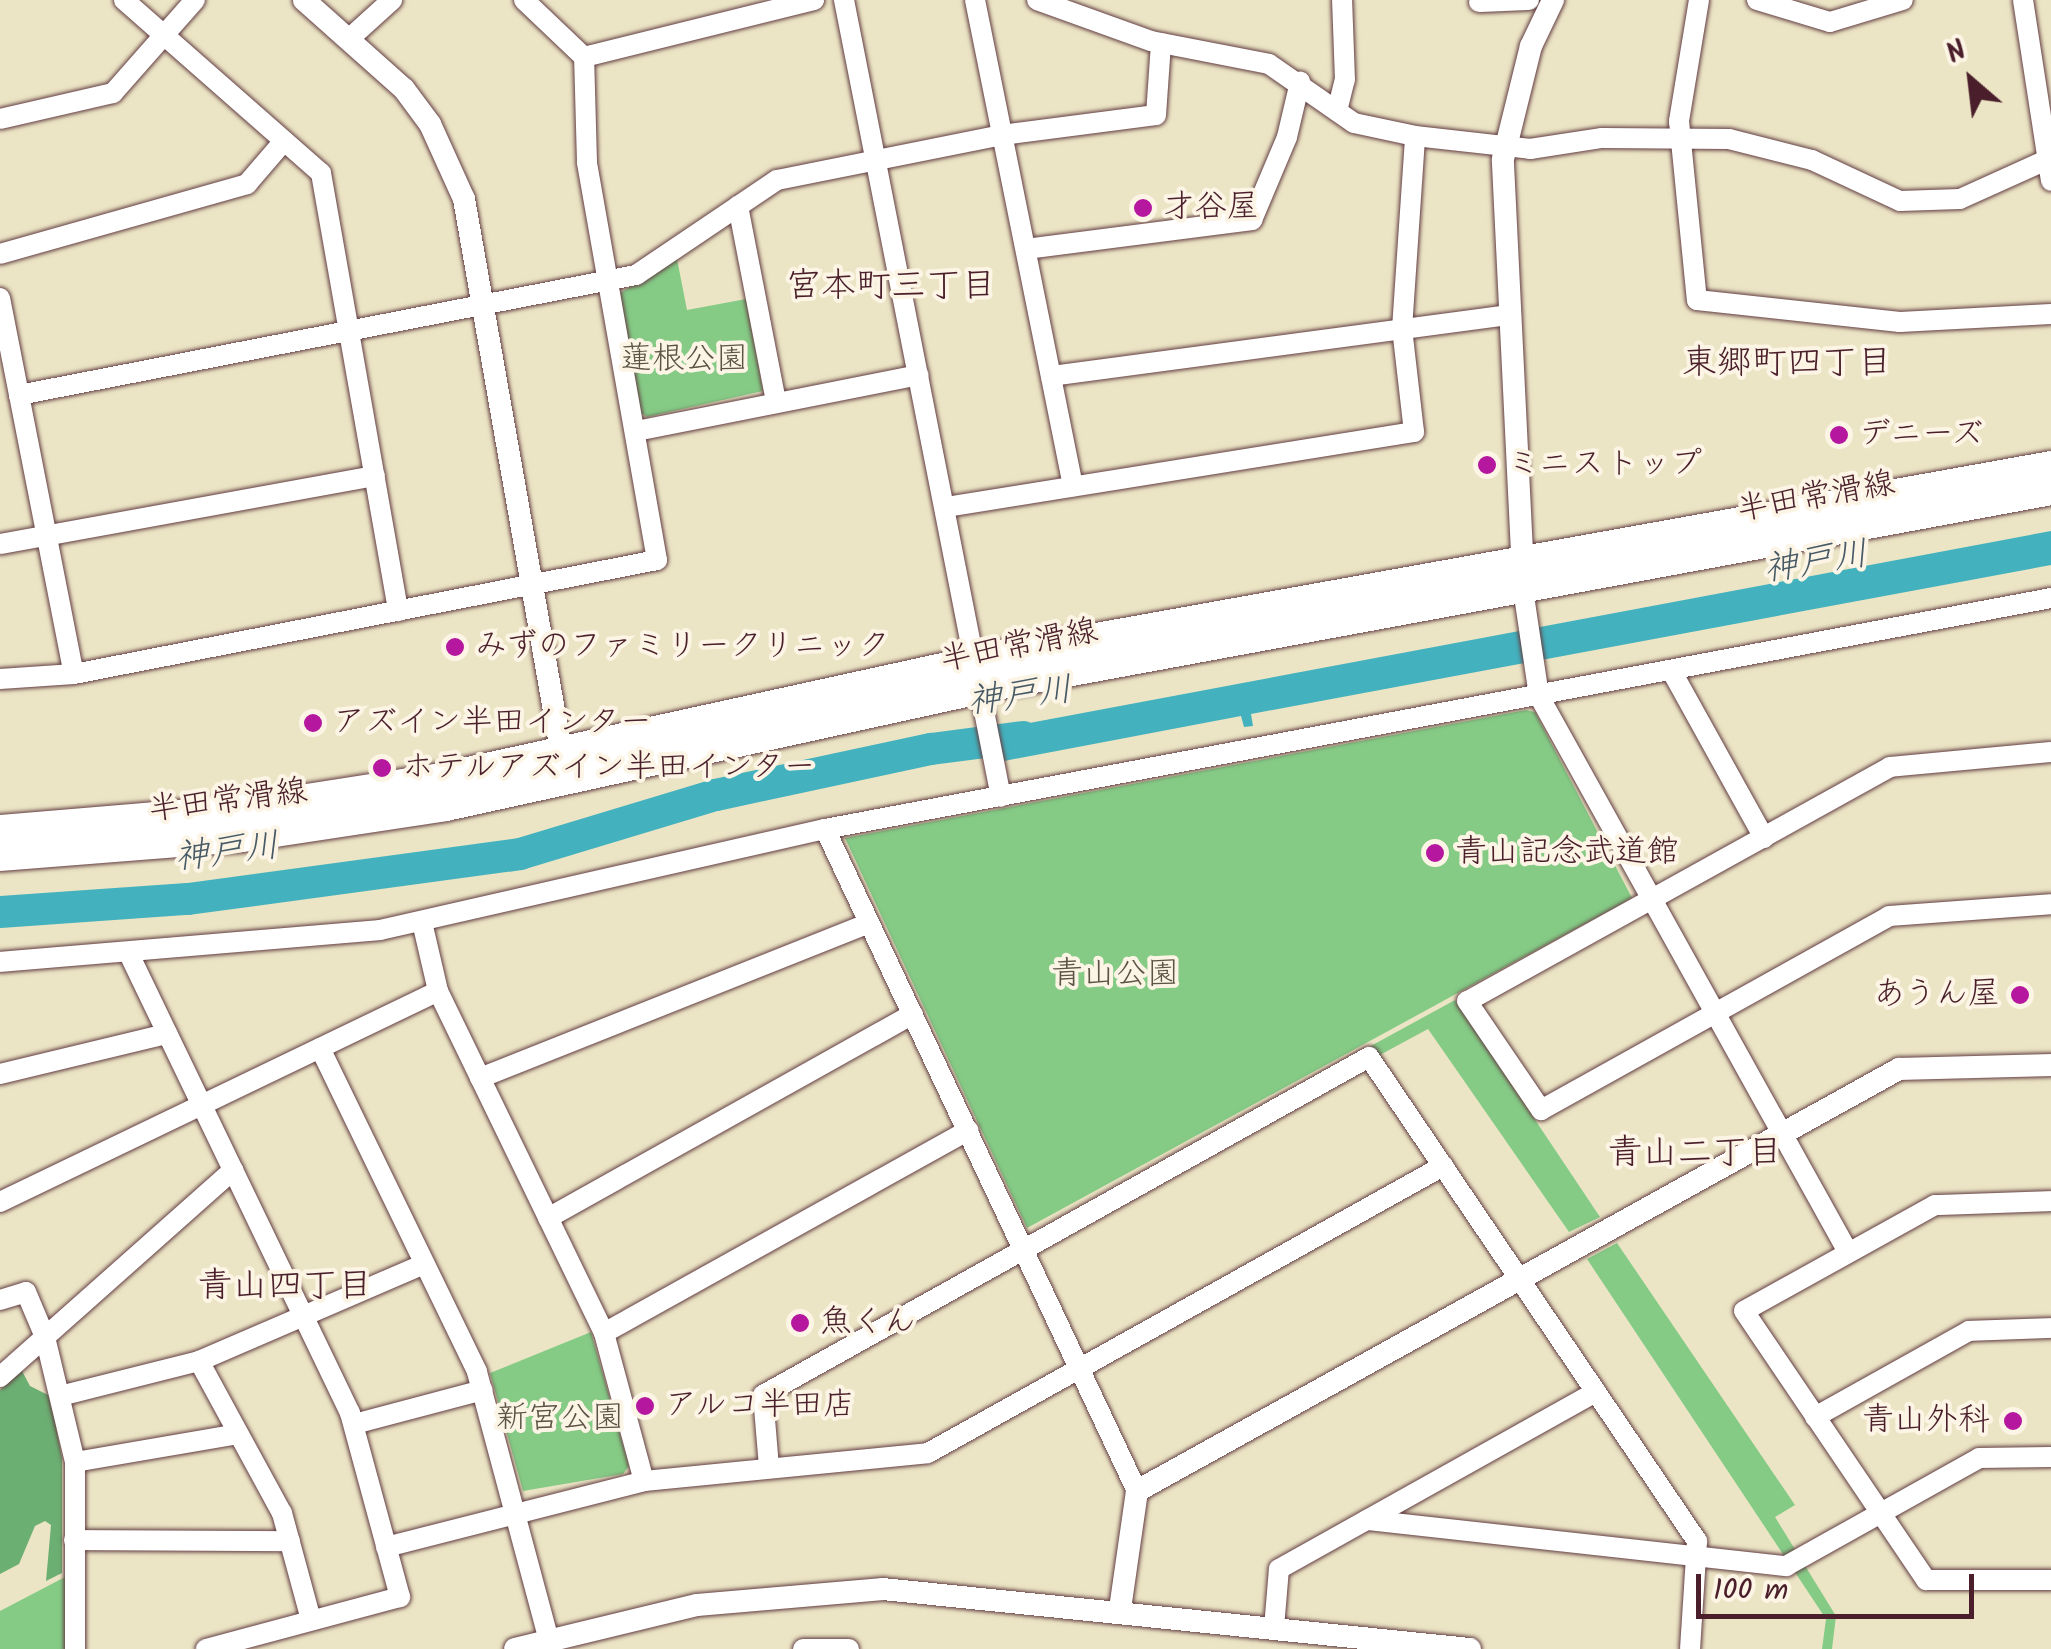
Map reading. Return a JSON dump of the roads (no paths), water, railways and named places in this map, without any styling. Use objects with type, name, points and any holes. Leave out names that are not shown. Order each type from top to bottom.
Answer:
[{"type":"main road","name":"半田常滑線","points":[[1523,590],[2051,466]]},
{"type":"main road","name":"半田常滑線","points":[[0,856],[242,838],[564,766],[2051,490]]},
{"type":"main road","name":"半田常滑線","points":[[0,830],[237,810],[564,766]]},
{"type":"street","points":[[124,0],[163,39],[322,173],[398,611]]},
{"type":"street","points":[[0,119],[113,93],[195,0]]},
{"type":"street","points":[[304,0],[404,89],[450,161],[464,199],[564,766]]},
{"type":"street","points":[[350,38],[392,0]]},
{"type":"street","points":[[0,679],[74,674],[657,560],[587,162],[584,57],[524,0]]},
{"type":"street","points":[[584,57],[814,0]]},
{"type":"street","points":[[844,0],[999,787]]},
{"type":"street","points":[[976,0],[1074,486]]},
{"type":"street","points":[[1037,0],[1161,43],[1269,64],[1354,123],[1415,136],[1506,147],[1682,135],[1772,147],[1900,201],[1960,199],[2049,159]]},
{"type":"street","points":[[1337,111],[1345,80],[1342,0]]},
{"type":"street","points":[[1479,2],[1529,0]]},
{"type":"street","points":[[1552,0],[1532,46],[1506,147],[1523,590],[1536,687],[1848,1252]]},
{"type":"street","points":[[1700,0],[1683,80],[1682,135],[1697,300],[1900,322],[2051,314]]},
{"type":"street","points":[[1757,0],[1830,22],[1896,1]]},
{"type":"street","points":[[2023,0],[2051,181]]},
{"type":"street","points":[[19,395],[636,275],[777,180],[1002,135],[1156,115],[1161,43]]},
{"type":"street","points":[[1026,250],[1252,220],[1287,137],[1300,82]]},
{"type":"street","points":[[946,507],[1414,432],[1402,329],[1415,136]]},
{"type":"street","points":[[0,254],[247,184],[284,142]]},
{"type":"street","points":[[738,206],[776,402]]},
{"type":"street","points":[[0,298],[74,674]]},
{"type":"street","points":[[1051,376],[1511,315]]},
{"type":"street","points":[[636,431],[920,375]]},
{"type":"street","points":[[0,544],[47,539],[374,476]]},
{"type":"street","points":[[0,962],[130,956],[422,922],[999,787],[1536,687],[1671,670],[2051,598]]},
{"type":"street","points":[[1671,670],[1764,838]]},
{"type":"street","points":[[2051,752],[1890,767],[1468,1000],[1541,1110],[1889,916],[2051,904]]},
{"type":"street","points":[[825,829],[1136,1491],[1120,1610]]},
{"type":"street","points":[[422,922],[438,991],[604,1333],[644,1481]]},
{"type":"street","points":[[480,1078],[870,923]]},
{"type":"street","points":[[130,956],[354,1424],[400,1597],[206,1649]]},
{"type":"street","points":[[0,1202],[438,991]]},
{"type":"street","points":[[548,1218],[912,1014]]},
{"type":"street","points":[[0,1074],[167,1034]]},
{"type":"street","points":[[320,1048],[483,1390],[550,1640]]},
{"type":"street","points":[[770,1467],[763,1395],[1368,1057],[1697,1541],[1690,1649]]},
{"type":"street","points":[[1136,1491],[1899,1069],[2051,1065]]},
{"type":"street","points":[[604,1333],[968,1130]]},
{"type":"street","points":[[386,1547],[516,1510],[644,1481],[928,1453],[1443,1166]]},
{"type":"street","points":[[0,1377],[233,1170]]},
{"type":"street","points":[[2051,1200],[1935,1204],[1744,1310],[1926,1580],[2051,1580]]},
{"type":"street","points":[[60,1396],[199,1361],[424,1264]]},
{"type":"street","points":[[0,1300],[26,1292],[45,1337],[75,1462],[75,1649]]},
{"type":"street","points":[[1815,1417],[1969,1331],[2051,1328]]},
{"type":"street","points":[[199,1361],[290,1541],[312,1620]]},
{"type":"street","points":[[354,1424],[483,1390]]},
{"type":"street","points":[[1274,1628],[1280,1569],[1596,1392]]},
{"type":"street","points":[[75,1462],[238,1434]]},
{"type":"street","points":[[1367,1520],[1786,1566],[1980,1458],[2051,1456]]},
{"type":"street","points":[[74,1540],[290,1541]]},
{"type":"street","points":[[516,1649],[696,1604],[820,1590],[944,1591],[1470,1649]]},
{"type":"street","points":[[806,1649],[849,1649]]},
{"type":"water","points":[[2051,531],[2051,565],[1251,714],[1253,726],[1244,727],[1241,716],[1004,761],[998,729]]},
{"type":"waterway","name":"神戸川","points":[[0,912],[188,899],[520,854],[716,795],[931,749],[1023,737]]},
{"type":"place","name":"才谷屋","points":[[1143,208]]},
{"type":"place","name":"デニーズ","points":[[1839,435]]},
{"type":"place","name":"ミニストップ","points":[[1487,465]]},
{"type":"place","name":"みずのファミリークリニック","points":[[455,647]]},
{"type":"place","name":"アズイン半田インター","points":[[313,723]]},
{"type":"place","name":"ホテルアズイン半田インター","points":[[382,768]]},
{"type":"place","name":"青山記念武道館","points":[[1435,853]]},
{"type":"place","name":"あうん屋","points":[[2020,995]]},
{"type":"place","name":"魚くん","points":[[800,1323]]},
{"type":"place","name":"アルコ半田店","points":[[645,1406]]},
{"type":"place","name":"青山外科","points":[[2013,1421]]},
{"type":"district","name":"宮本町三丁目","points":[[891,287]]},
{"type":"district","name":"東郷町四丁目","points":[[1787,364]]},
{"type":"district","name":"青山二丁目","points":[[1695,1154]]},
{"type":"district","name":"青山四丁目","points":[[285,1287]]},
{"type":"park label","name":"蓮根公園","points":[[684,360]]},
{"type":"park label","name":"青山公園","points":[[1115,975]]},
{"type":"park label","name":"新宮公園","points":[[560,1419]]}]
